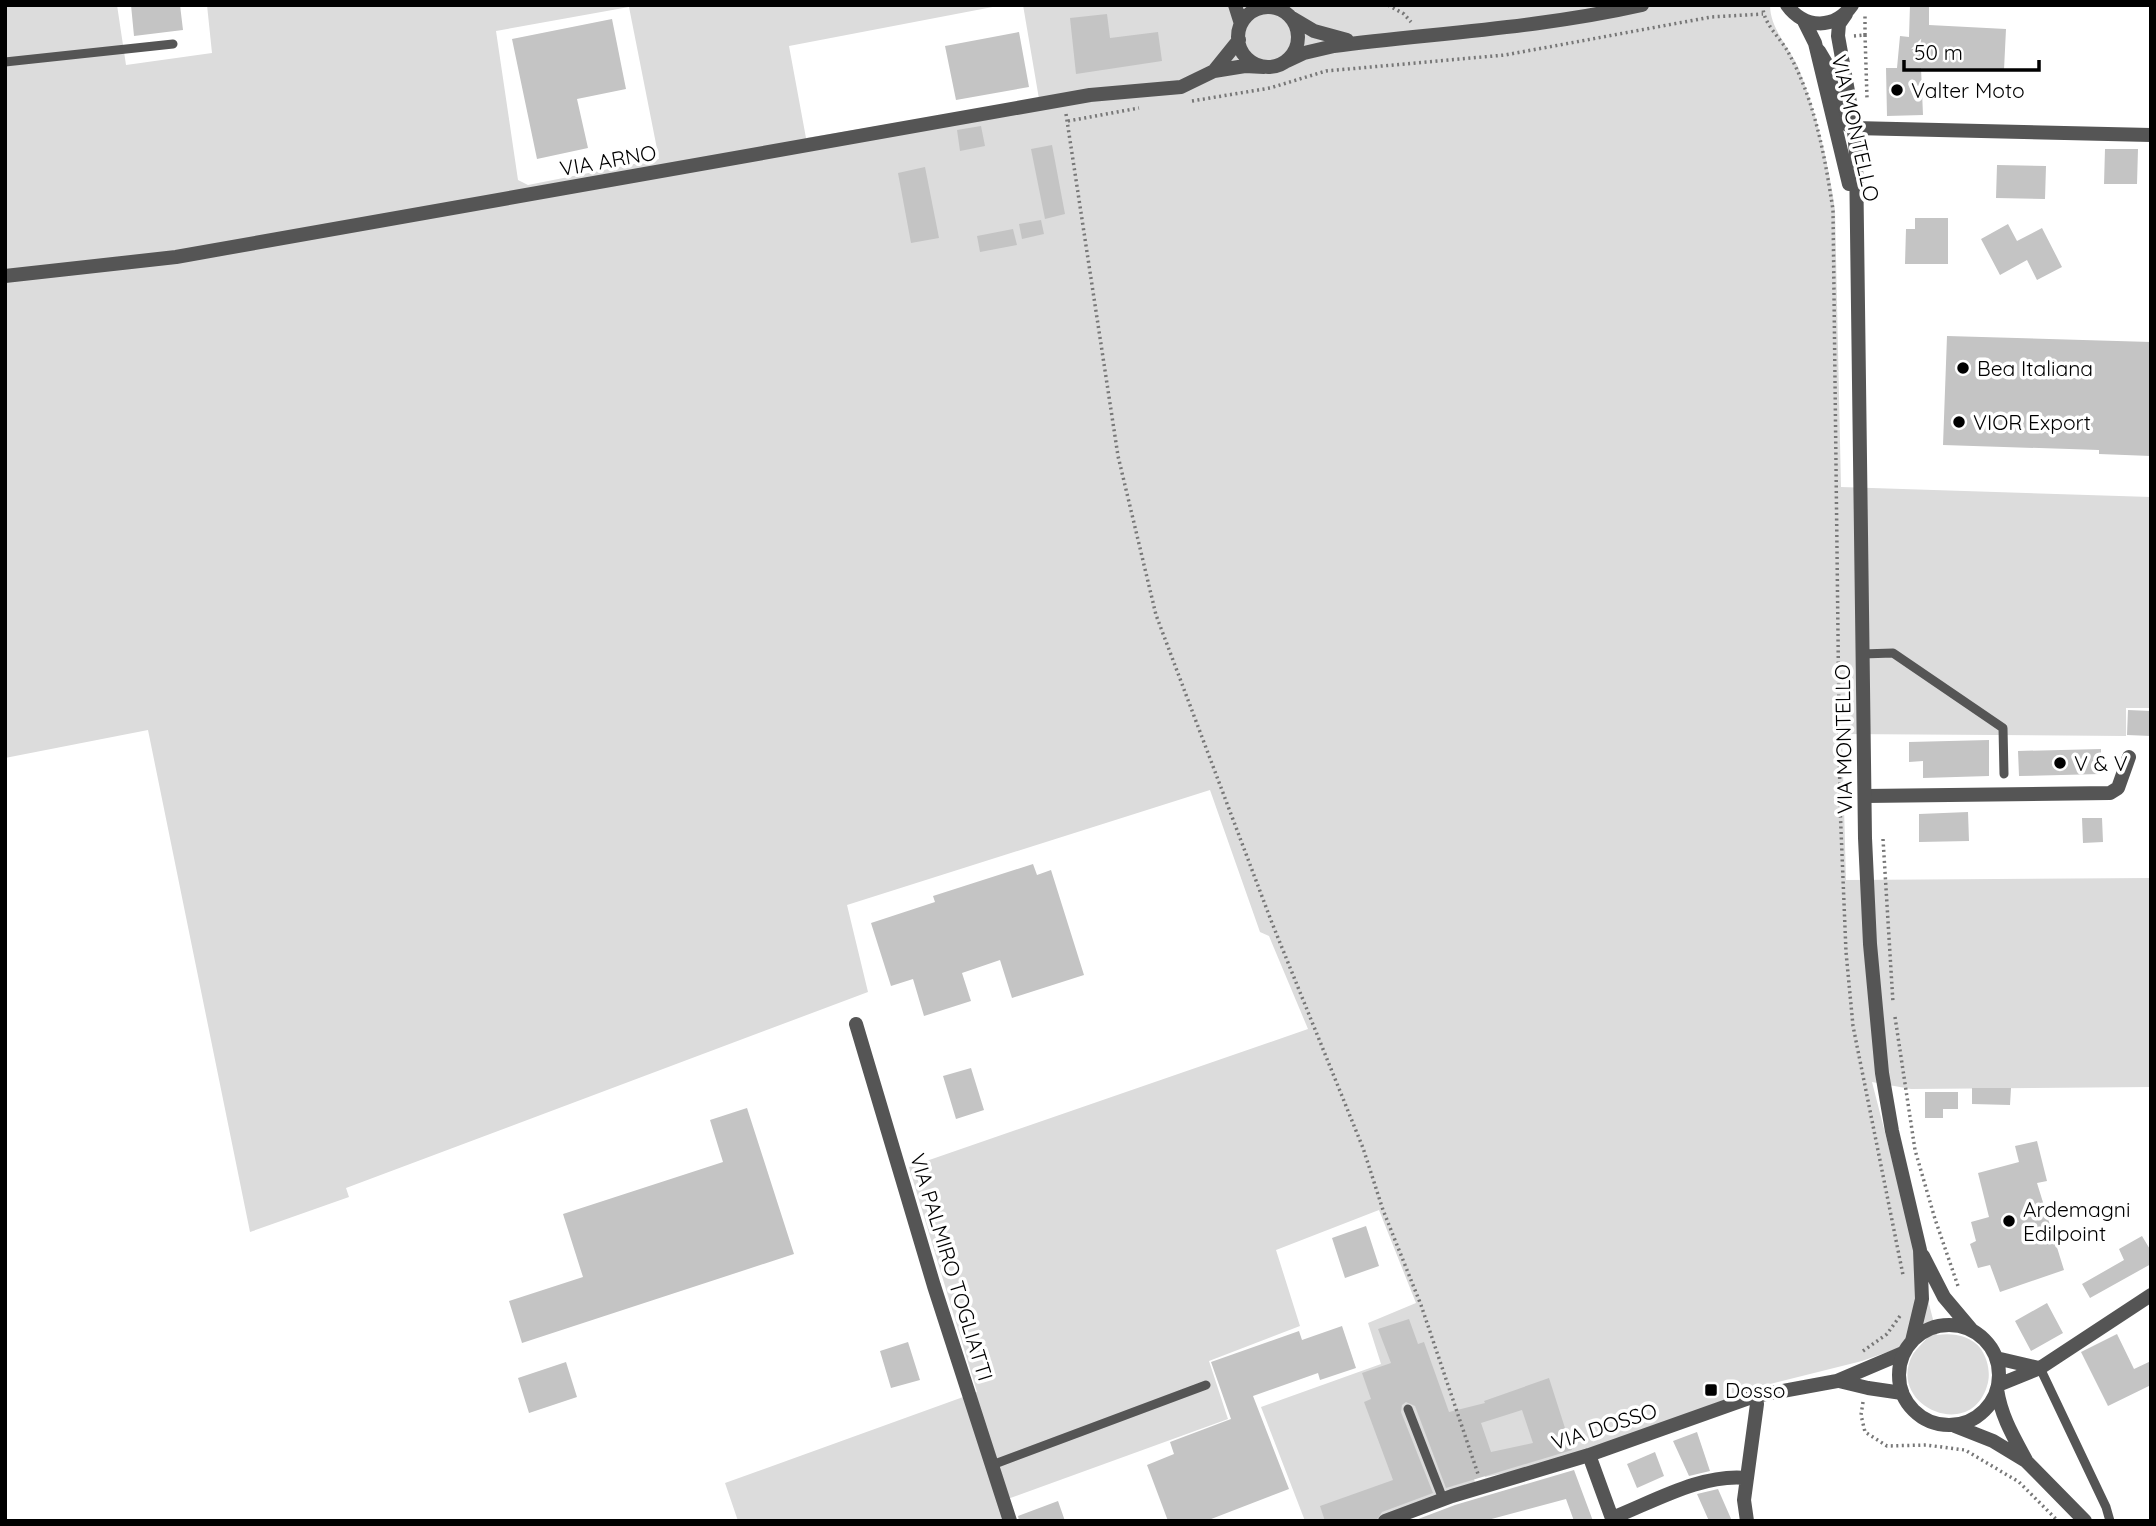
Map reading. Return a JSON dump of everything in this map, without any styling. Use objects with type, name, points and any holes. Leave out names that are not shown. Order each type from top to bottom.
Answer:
[{"type":"street","points":[[1235,5],[1241,24],[1238,40],[1246,58],[1264,67],[1272,67],[1316,50],[1366,42],[1559,22],[1642,5]]},
{"type":"street","points":[[1787,5],[1793,14],[1804,21],[1822,25],[1835,21],[1849,10]]},
{"type":"street","points":[[1241,24],[1254,11],[1270,6],[1314,32],[1339,39],[1366,42]]},
{"type":"street","name":"VIA MONTELLO","points":[[1849,10],[1839,24],[1838,36],[1854,128],[1870,944],[1882,1073],[1892,1131],[1920,1250],[1923,1292],[1908,1347]]},
{"type":"street","points":[[1287,61],[1298,40],[1290,17]]},
{"type":"street","name":"VIA MONTELLO","points":[[1804,21],[1835,79],[1846,124],[1854,128]]},
{"type":"street","name":"VIA ARNO","points":[[1214,71],[1238,40]]},
{"type":"street","name":"VIA MONTELLO","points":[[1815,43],[1846,168],[1855,222]]},
{"type":"street","name":"VIA ARNO","points":[[5,276],[176,257],[1090,95],[1181,87],[1214,71],[1245,66],[1264,67]]},
{"type":"street","points":[[1854,128],[2151,135]]},
{"type":"street","points":[[1865,796],[2110,793],[2118,788],[2129,757]]},
{"type":"street","name":"VIA PALMIRO TOGLIATTI","points":[[856,1024],[934,1286],[1010,1521]]},
{"type":"street","name":"VIA MONTELLO","points":[[1920,1250],[1944,1297],[1972,1330]]},
{"type":"street","points":[[1997,1387],[2040,1368],[2151,1295]]},
{"type":"street","points":[[1952,1425],[1967,1422],[1991,1403],[1999,1374],[1996,1358],[1983,1337],[1957,1325],[1940,1325],[1925,1330],[1908,1347],[1899,1366],[1902,1393],[1908,1404],[1927,1420],[1952,1425],[1993,1441],[2026,1461],[2085,1521]]},
{"type":"street","name":"VIA DOSSO","points":[[1385,1521],[1482,1486],[1589,1455],[1755,1396],[1837,1381],[1908,1347]]},
{"type":"street","points":[[1996,1358],[2040,1368]]},
{"type":"street","name":"VIA DOSSO","points":[[1837,1381],[1902,1393]]},
{"type":"street","points":[[1997,1387],[2000,1409],[2026,1461]]},
{"type":"street","points":[[1747,1521],[1744,1500],[1757,1404],[1755,1396]]},
{"type":"street","points":[[1589,1455],[1612,1519],[1703,1481],[1720,1477],[1747,1478]]},
{"type":"lane","points":[[5,62],[173,44]]},
{"type":"lane","points":[[1863,654],[1893,653],[2003,728],[2004,774]]},
{"type":"lane","points":[[2040,1368],[2106,1507],[2110,1521]]},
{"type":"lane","points":[[992,1465],[1206,1385]]},
{"type":"lane","points":[[1408,1409],[1443,1499]]},
{"type":"path","points":[[1388,5],[1404,14],[1416,29]]},
{"type":"path","points":[[1865,5],[1865,35]]},
{"type":"path","points":[[1226,95],[1270,88],[1326,71],[1505,55],[1711,17],[1763,14]]},
{"type":"path","points":[[1067,122],[1118,456],[1156,615],[1272,923],[1363,1148],[1383,1210],[1421,1305],[1482,1486]]},
{"type":"path","points":[[1883,838],[1894,1012],[1913,1138],[1935,1219],[1958,1286]]},
{"type":"shaded area","points":[[5,5],[117,5],[126,65],[212,53],[207,5],[1003,5],[789,46],[806,138],[1039,99],[1023,5],[1770,5],[1773,22],[1799,69],[1811,104],[1825,156],[1835,210],[1841,487],[2151,497],[2151,708],[2126,708],[2126,736],[1842,734],[1846,880],[2151,878],[2151,1087],[1911,1089],[1872,1082],[1937,1335],[1955,1335],[1972,1341],[1981,1349],[1987,1362],[1987,1386],[1978,1403],[1964,1412],[1949,1414],[1933,1410],[1920,1402],[1910,1389],[1907,1372],[1913,1354],[1927,1338],[1862,1361],[1770,1384],[1539,1466],[1485,1477],[1463,1410],[1452,1413],[1475,1482],[1372,1521],[1305,1521],[1261,1407],[1381,1364],[1368,1323],[1416,1303],[1379,1210],[1276,1250],[1300,1326],[1209,1361],[1228,1419],[1002,1501],[1008,1521],[738,1521],[725,1483],[977,1392],[909,1167],[1308,1029],[1269,936],[1260,932],[1210,790],[847,905],[868,992],[346,1188],[349,1197],[250,1232],[148,730],[5,758]],"holes":[[[629,7],[659,159],[528,185],[518,180],[496,31]]]},
{"type":"building","points":[[131,5],[180,5],[183,30],[134,36]]},
{"type":"building","points":[[1910,5],[1929,5],[1929,25],[2006,29],[2004,70],[1921,68],[1923,115],[1887,116],[1886,68],[1897,68],[1900,36],[1909,37]]},
{"type":"building","points":[[1107,14],[1110,38],[1158,32],[1162,61],[1076,74],[1070,18]]},
{"type":"building","points":[[612,19],[626,89],[577,99],[588,148],[537,159],[512,39]]},
{"type":"building","points":[[1019,32],[1029,87],[956,100],[945,46]]},
{"type":"building","points":[[981,126],[985,146],[960,151],[957,130]]},
{"type":"building","points":[[1052,145],[1065,214],[1045,219],[1031,149]]},
{"type":"building","points":[[2105,149],[2138,149],[2137,184],[2104,184]]},
{"type":"building","points":[[1997,165],[2046,166],[2045,199],[1996,198]]},
{"type":"building","points":[[925,167],[939,238],[911,243],[898,173]]},
{"type":"building","points":[[1915,218],[1948,218],[1948,264],[1905,264],[1906,229],[1915,229]]},
{"type":"building","points":[[1041,220],[1044,234],[1022,239],[1019,224]]},
{"type":"building","points":[[2008,224],[2017,241],[2042,228],[2062,267],[2037,280],[2027,260],[2000,275],[1981,239]]},
{"type":"building","points":[[1013,229],[1017,245],[980,252],[977,236]]},
{"type":"building","points":[[1947,336],[2151,342],[2151,456],[2099,454],[2099,450],[1943,445]]},
{"type":"building","points":[[2128,710],[2151,711],[2151,736],[2127,735]]},
{"type":"building","points":[[1989,740],[1989,776],[1923,778],[1923,761],[1909,762],[1909,742]]},
{"type":"building","name":"V & V","points":[[2101,749],[2101,774],[2019,776],[2018,751]]},
{"type":"building","points":[[1968,812],[1969,841],[1919,842],[1919,814]]},
{"type":"building","points":[[2082,818],[2102,818],[2103,842],[2083,843]]},
{"type":"building","points":[[1033,864],[1037,875],[1051,870],[1084,975],[1012,998],[1000,960],[962,973],[971,1001],[924,1016],[913,979],[891,986],[871,923],[935,902],[933,896]]},
{"type":"building","points":[[971,1068],[984,1110],[956,1119],[943,1076]]},
{"type":"building","points":[[1972,1088],[2011,1088],[2010,1105],[1972,1104]]},
{"type":"building","points":[[1925,1092],[1958,1092],[1958,1109],[1943,1109],[1943,1118],[1925,1118]]},
{"type":"building","points":[[747,1108],[794,1254],[522,1343],[509,1301],[583,1277],[563,1214],[723,1162],[710,1120]]},
{"type":"building","points":[[2037,1141],[2047,1181],[2037,1183],[2064,1270],[2000,1292],[1990,1265],[1978,1268],[1970,1244],[1976,1241],[1971,1222],[1989,1217],[1978,1173],[2019,1162],[2015,1146]]},
{"type":"building","points":[[1366,1226],[1379,1266],[1345,1278],[1332,1238]]},
{"type":"building","points":[[2142,1236],[2151,1251],[2151,1264],[2090,1298],[2082,1284],[2124,1260],[2119,1249]]},
{"type":"building","points":[[2047,1303],[2063,1333],[2031,1351],[2015,1321]]},
{"type":"building","points":[[1409,1319],[1418,1344],[1424,1342],[1449,1412],[1485,1403],[1484,1401],[1549,1378],[1572,1450],[1446,1488],[1415,1406],[1406,1402],[1402,1405],[1401,1412],[1433,1493],[1382,1512],[1376,1521],[1325,1521],[1320,1506],[1393,1480],[1364,1402],[1371,1399],[1362,1373],[1391,1363],[1378,1329]],"holes":[[[1522,1410],[1533,1443],[1491,1452],[1481,1423]]]},
{"type":"building","points":[[1342,1326],[1356,1368],[1320,1380],[1318,1373],[1253,1396],[1289,1489],[1206,1521],[1168,1521],[1147,1465],[1174,1454],[1170,1442],[1231,1419],[1211,1362],[1299,1331],[1302,1340]]},
{"type":"building","points":[[2117,1334],[2134,1369],[2151,1361],[2151,1385],[2108,1406],[2081,1352]]},
{"type":"building","points":[[908,1342],[920,1380],[891,1388],[880,1351]]},
{"type":"building","points":[[566,1362],[577,1397],[529,1413],[518,1378]]},
{"type":"building","points":[[1697,1432],[1710,1471],[1689,1476],[1673,1441]]},
{"type":"building","points":[[1655,1452],[1664,1476],[1637,1488],[1627,1464]]},
{"type":"building","points":[[1574,1470],[1593,1521],[1574,1521],[1566,1499],[1484,1521],[1413,1521],[1455,1505]]},
{"type":"building","points":[[1718,1489],[1732,1521],[1709,1521],[1697,1494]]},
{"type":"building","points":[[1058,1501],[1065,1521],[1019,1521],[1018,1516]]},
{"type":"place","name":"Valter Moto","points":[[1897,90]]},
{"type":"place","name":"Bea Italiana","points":[[1963,368]]},
{"type":"place","name":"VIOR Export","points":[[1959,422]]},
{"type":"place","name":"V & V","points":[[2060,763]]},
{"type":"place","name":"Ardemagni Edilpoint","points":[[2009,1221]]},
{"type":"place","name":"Dosso","points":[[1711,1390]]}]
